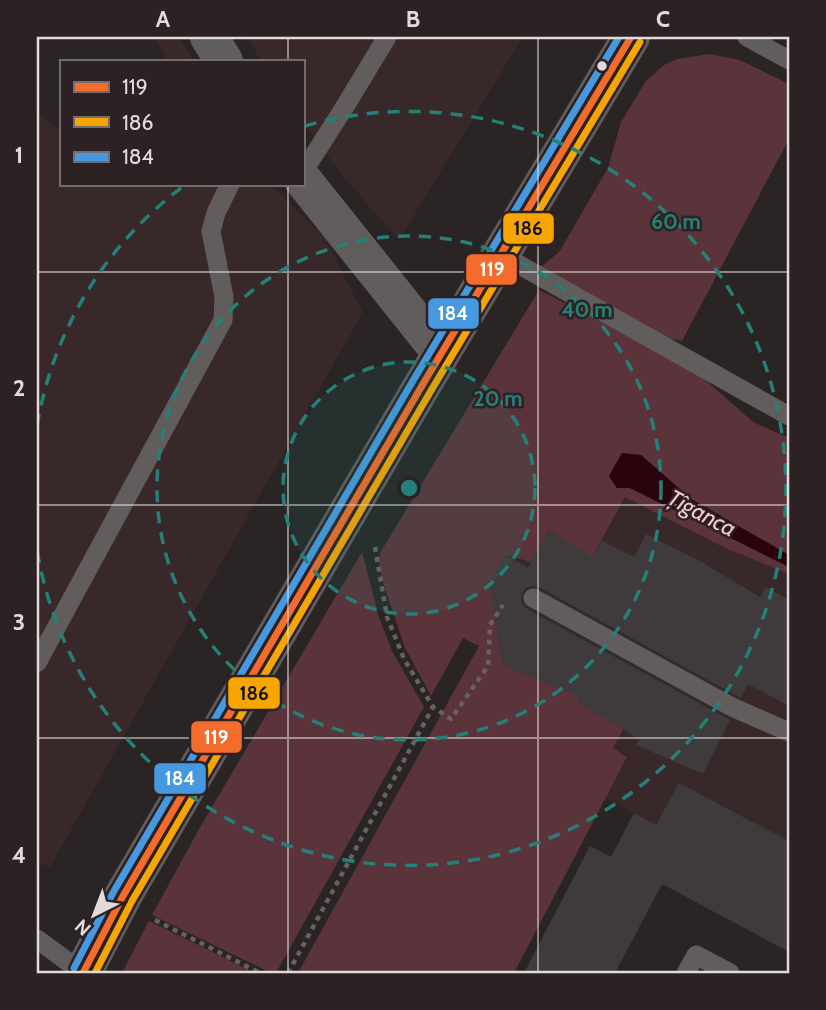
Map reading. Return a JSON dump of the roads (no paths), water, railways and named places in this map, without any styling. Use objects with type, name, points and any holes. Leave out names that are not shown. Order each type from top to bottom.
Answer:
[{"type":"main road","points":[[209,37],[223,60]]},
{"type":"main road","points":[[83,973],[123,896],[441,353],[631,37]]},
{"type":"main road","points":[[304,181],[441,353]]},
{"type":"lane","points":[[304,170],[387,37]]},
{"type":"lane","points":[[747,37],[789,60]]},
{"type":"lane","points":[[37,663],[223,320],[224,298],[211,231],[229,186]]},
{"type":"lane","points":[[500,254],[789,416]]},
{"type":"lane","points":[[533,598],[732,706],[789,732]]},
{"type":"lane","points":[[37,939],[83,973]]},
{"type":"lane","points":[[686,973],[696,954],[730,973]]},
{"type":"water","name":"Țîganca","points":[[622,453],[641,455],[691,499],[789,555],[789,567],[630,488],[617,488],[609,476]]}]
